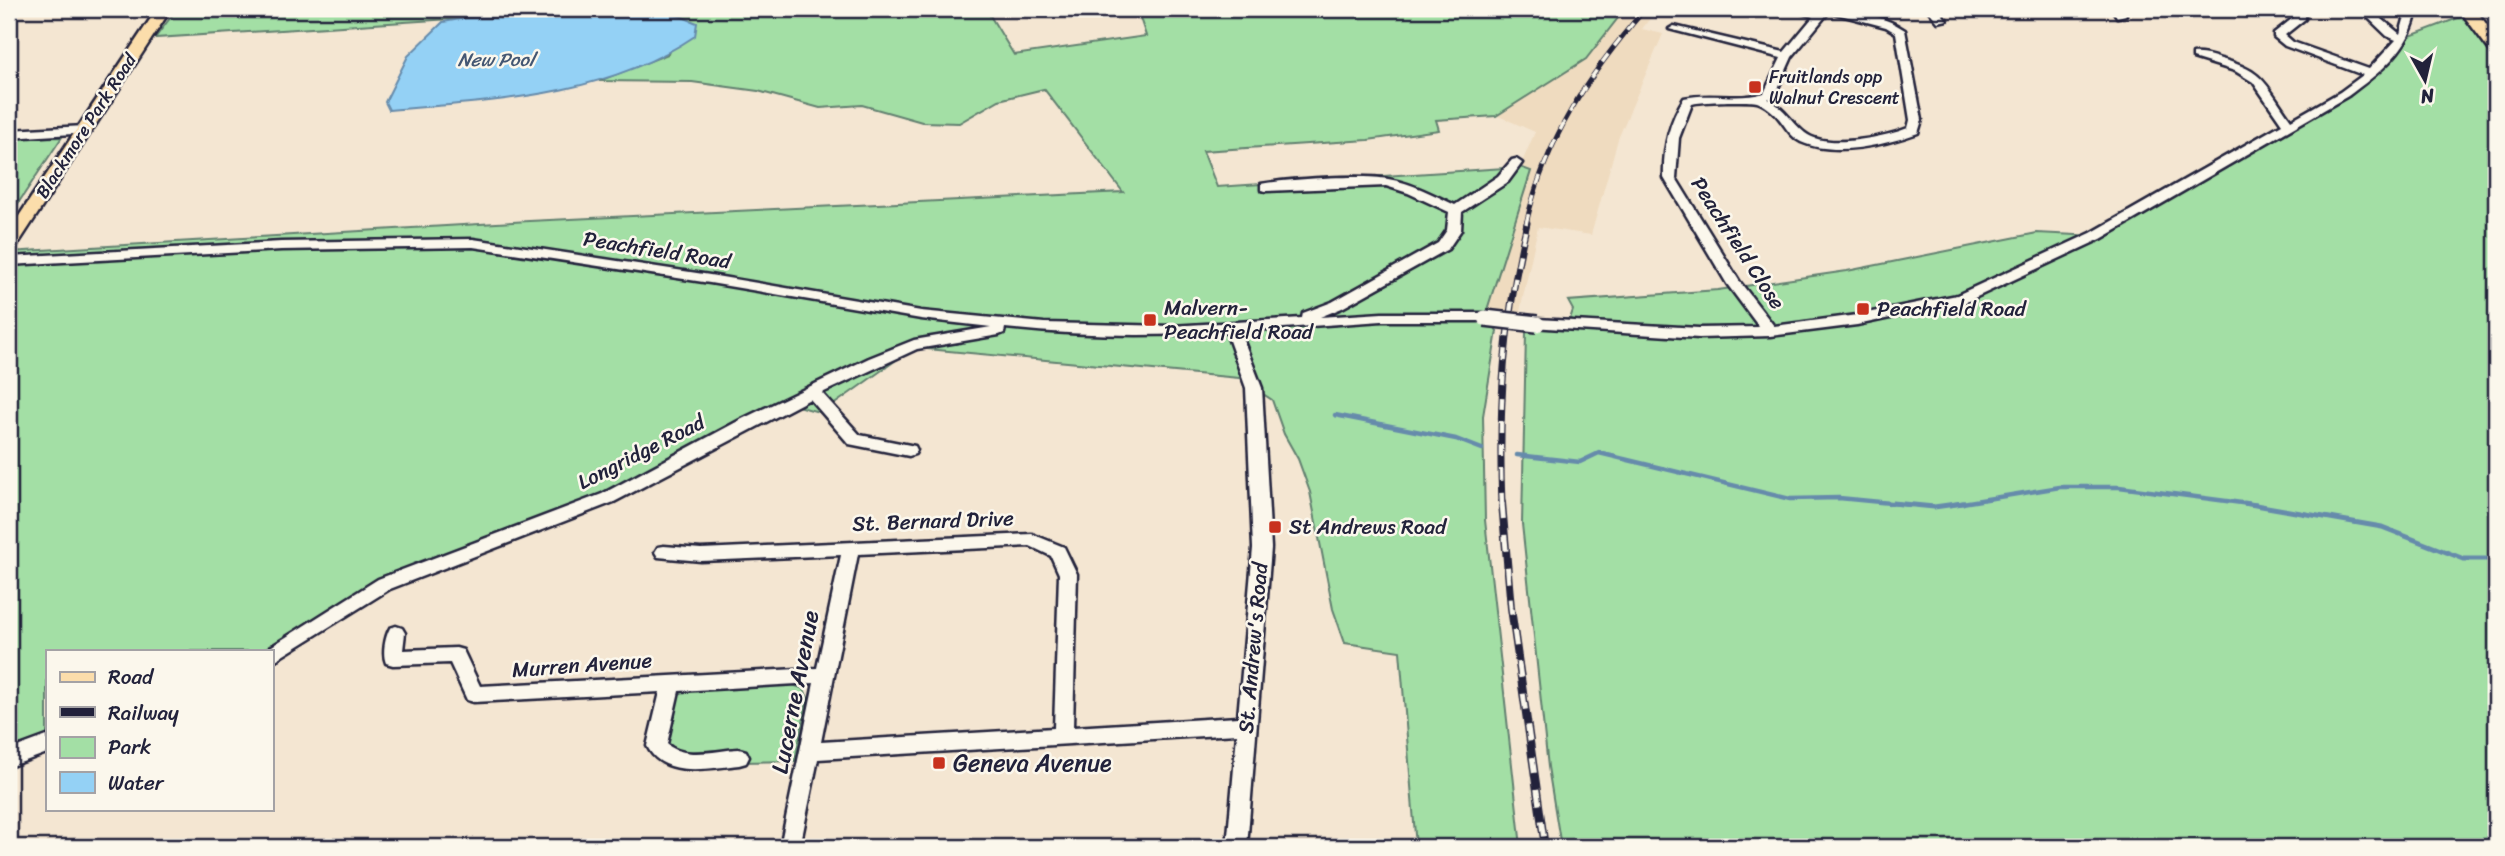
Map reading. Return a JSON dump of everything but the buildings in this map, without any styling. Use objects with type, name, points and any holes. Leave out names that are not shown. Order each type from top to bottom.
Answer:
[{"type":"highway","points":[[2467,9],[2496,48]]},
{"type":"main road","name":"Blackmore Park Road","points":[[9,244],[164,9]]},
{"type":"street","points":[[1795,9],[1823,12]]},
{"type":"street","points":[[1760,99],[1779,110],[1795,132],[1807,140],[1823,144],[1883,138],[1914,130],[1916,120],[1901,32],[1890,25],[1832,9]]},
{"type":"street","points":[[1932,9],[1942,20]]},
{"type":"street","points":[[2364,9],[2391,34],[2402,39]]},
{"type":"street","name":"Peachfield Road","points":[[9,261],[294,245],[473,243],[921,315],[1044,328],[1172,331],[1381,317],[1485,318],[1537,324],[1699,333],[1770,331],[1857,320],[1961,299],[2096,236],[2290,126],[2372,74],[2402,39],[2412,18],[2412,9]]},
{"type":"street","points":[[1760,99],[1769,95],[1787,56],[1823,12]]},
{"type":"street","points":[[2278,35],[2298,20],[2279,18]]},
{"type":"street","points":[[1674,29],[1787,56]]},
{"type":"street","points":[[2264,32],[2278,35],[2289,44],[2372,74]]},
{"type":"street","points":[[2197,56],[2246,69],[2265,89],[2290,126]]},
{"type":"street","name":"Peachfield Close","points":[[1760,99],[1698,98],[1688,101],[1682,110],[1673,144],[1670,178],[1734,284],[1770,331]]},
{"type":"street","points":[[9,134],[85,130]]},
{"type":"street","points":[[1266,187],[1387,182],[1413,190],[1456,210],[1503,179],[1517,163]]},
{"type":"street","name":"Peachfield Road","points":[[1296,321],[1337,305],[1443,246],[1454,230],[1456,210]]},
{"type":"street","name":"St. Andrew's Road","points":[[1231,327],[1254,388],[1262,548],[1245,725],[1237,847]]},
{"type":"street","name":"Longridge Road","points":[[273,655],[384,584],[608,498],[811,391],[914,345],[984,332],[1044,328]]},
{"type":"street","points":[[811,391],[855,440],[909,450]]},
{"type":"street","name":"St. Bernard Drive","points":[[664,552],[701,555],[1032,540],[1058,552],[1068,574],[1063,735]]},
{"type":"street","name":"Lucerne Avenue","points":[[790,847],[851,547]]},
{"type":"street","name":"Murren Avenue","points":[[396,633],[393,658],[456,655],[474,694],[824,675]]},
{"type":"street","points":[[672,682],[657,746],[662,755],[674,760],[738,757]]},
{"type":"street","points":[[810,751],[1245,725]]},
{"type":"street","points":[[9,759],[46,744]]},
{"type":"shaded area","points":[[1625,9],[1657,9],[1642,29],[1663,34],[1618,139],[1591,235],[1538,227],[1519,316],[1486,313],[1530,171],[1520,167],[1535,132],[1496,115],[1586,59]]},
{"type":"green space","points":[[177,9],[493,9],[466,18],[155,38]]},
{"type":"green space","points":[[986,9],[1014,55],[1146,36],[1137,9],[1625,9],[1586,59],[1496,116],[1436,120],[1439,130],[1368,140],[1203,151],[1217,187],[1520,167],[1531,171],[1486,313],[1497,331],[1483,416],[1485,520],[1521,847],[1416,847],[1400,651],[1345,643],[1333,609],[1310,492],[1272,400],[1239,378],[895,346],[815,383],[601,495],[454,550],[263,650],[46,650],[46,737],[9,752],[9,252],[529,221],[1123,192],[1044,89],[999,100],[959,123],[922,122],[862,105],[820,108],[758,91],[692,82],[599,81],[668,54],[680,16],[655,11]]},
{"type":"green space","points":[[2466,15],[2496,60],[2496,847],[1561,847],[1548,767],[1522,524],[1526,333],[1539,319],[1570,319],[1573,310],[1568,301],[1718,290],[1847,271],[2037,233],[2096,236],[2344,94],[2402,39]]},
{"type":"green space","points":[[62,137],[9,217],[9,138]]},
{"type":"green space","points":[[906,353],[822,413],[794,405]]},
{"type":"green space","points":[[793,685],[804,689],[808,698],[795,761],[740,762],[743,749],[676,752],[663,743],[675,697],[684,691]]},
{"type":"water","name":"New Pool","points":[[655,11],[697,23],[695,36],[624,72],[586,84],[508,99],[389,110],[385,102],[408,56],[443,22],[466,18],[621,15]]},
{"type":"waterway","points":[[1335,415],[1456,439],[1482,449]]},
{"type":"waterway","points":[[1517,455],[1580,462],[1599,453],[1790,499],[1839,498],[1911,505]]},
{"type":"waterway","points":[[1958,504],[2060,487],[2119,487],[2251,504]]},
{"type":"waterway","points":[[1893,503],[1934,507],[1958,504]]},
{"type":"waterway","points":[[1958,504],[1963,503]]},
{"type":"waterway","points":[[2244,503],[2251,504]]},
{"type":"waterway","points":[[1950,505],[1958,504]]},
{"type":"waterway","points":[[2251,504],[2257,505]]},
{"type":"waterway","points":[[2251,504],[2382,527],[2464,559],[2496,559]]},
{"type":"railway","points":[[1526,224],[1545,163],[1557,136],[1605,58],[1645,9]]},
{"type":"railway","points":[[1502,505],[1504,363],[1513,294],[1527,223]]},
{"type":"railway","points":[[1502,503],[1511,608],[1545,847]]},
{"type":"place","name":"Fruitlands opp Walnut Crescent","points":[[1755,87]]},
{"type":"place","name":"Peachfield Road","points":[[1863,309]]},
{"type":"place","name":"Malvern- Peachfield Road","points":[[1150,320]]},
{"type":"place","name":"St Andrews Road","points":[[1275,527]]},
{"type":"place","name":"Geneva Avenue","points":[[939,763]]}]
